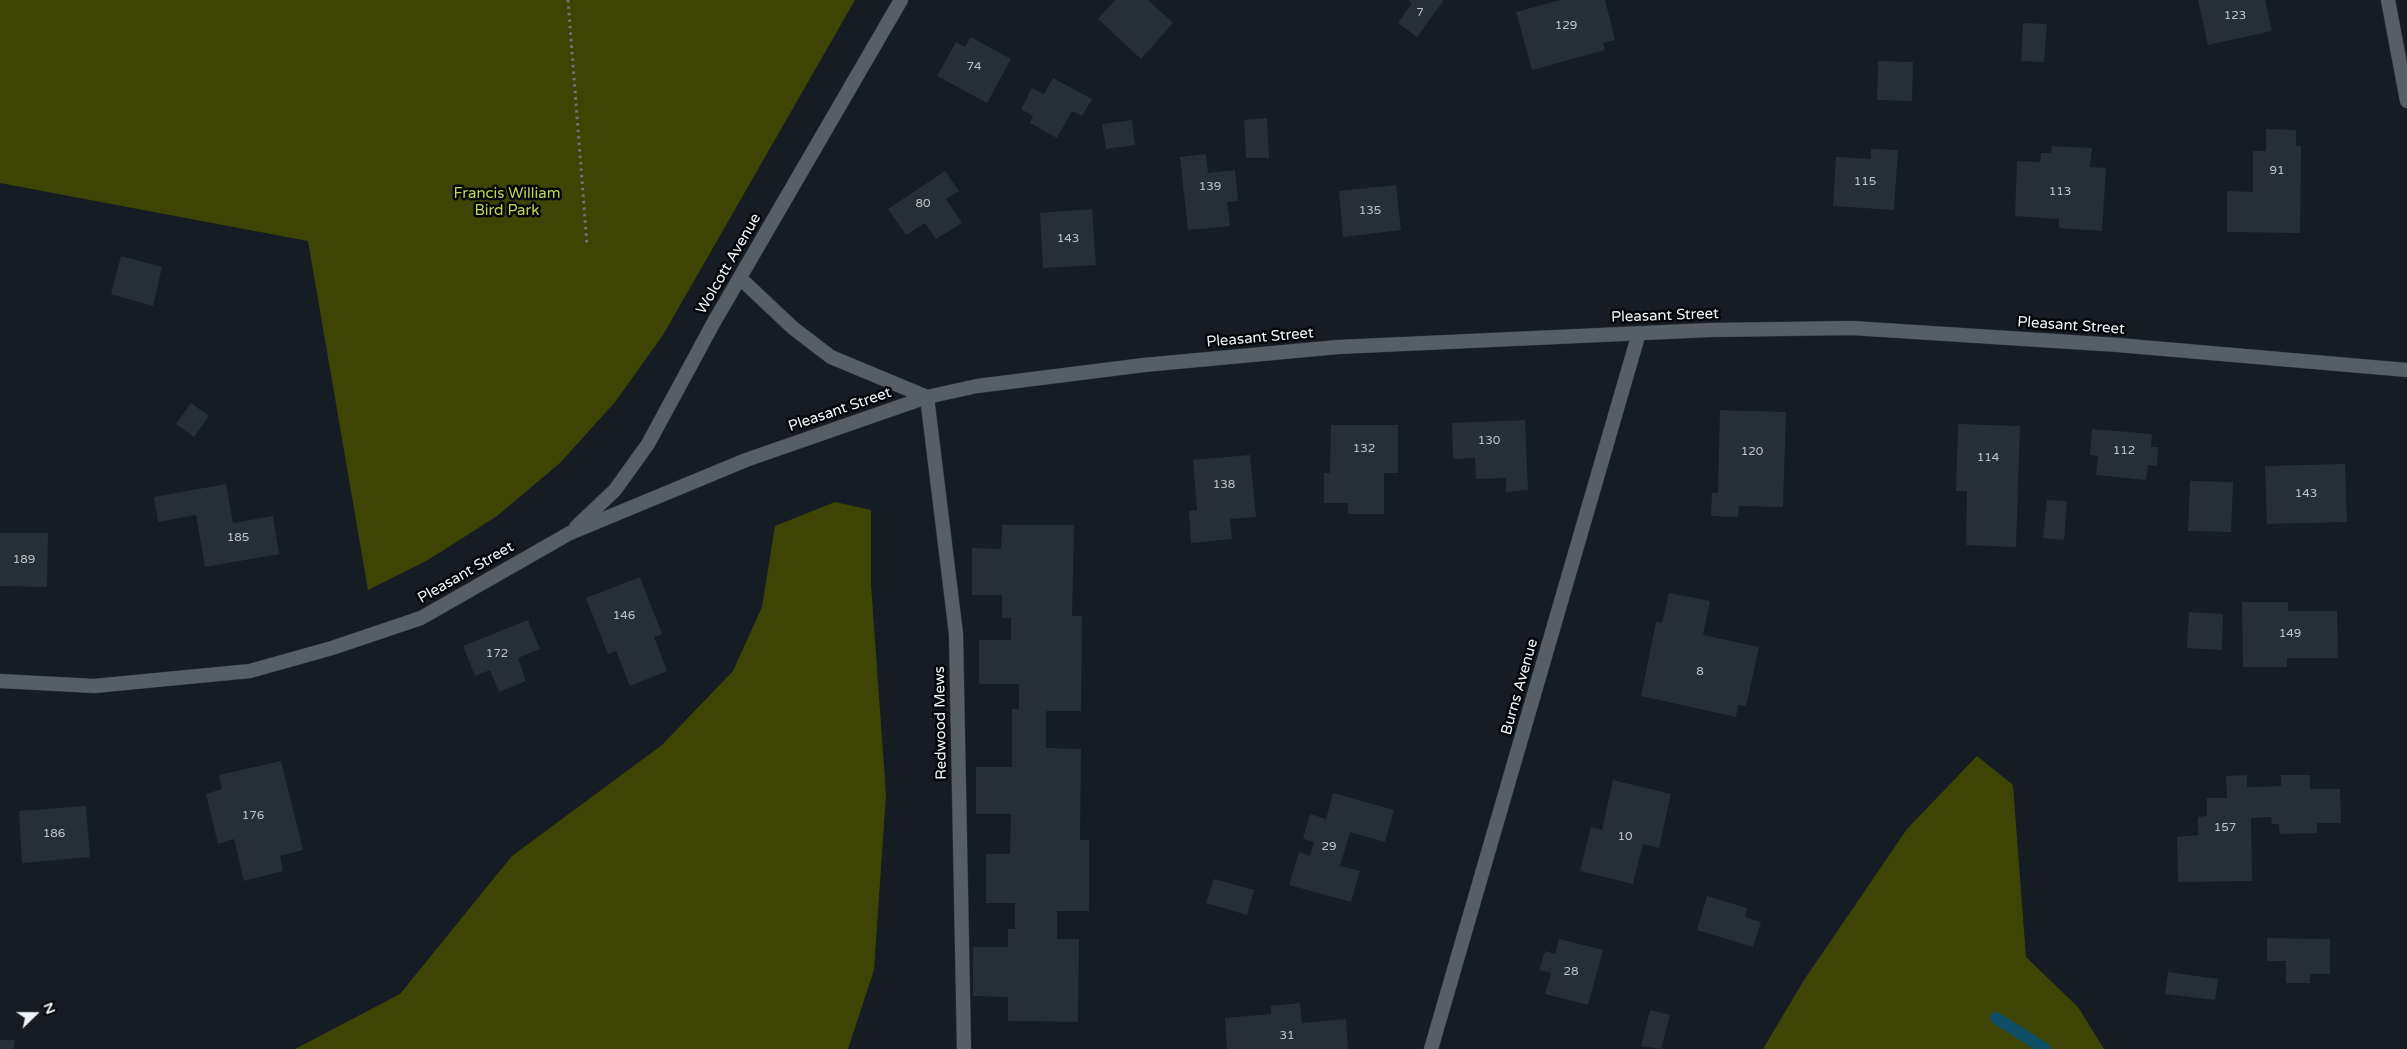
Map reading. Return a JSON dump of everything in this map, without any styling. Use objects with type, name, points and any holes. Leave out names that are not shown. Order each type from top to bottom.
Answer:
[{"type":"street","name":"Wolcott Avenue","points":[[570,533],[615,490],[648,444],[714,322],[741,279],[901,0]]},
{"type":"street","points":[[2388,0],[2407,101]]},
{"type":"street","name":"Pleasant Street","points":[[741,279],[793,328],[831,357],[927,397]]},
{"type":"street","name":"Pleasant Street","points":[[0,681],[94,686],[250,671],[332,648],[421,618],[570,533],[746,460],[927,397],[996,384],[1144,365],[1338,347],[1639,333],[1852,328],[2118,344],[2407,370]]},
{"type":"street","name":"Burns Avenue","points":[[1431,1049],[1639,333]]},
{"type":"street","name":"Redwood Mews","points":[[927,397],[956,634],[964,1049]]},
{"type":"path","points":[[568,0],[587,245]]},
{"type":"green space","name":"Francis William Bird Park","points":[[0,0],[855,0],[663,335],[615,402],[560,463],[497,516],[428,560],[368,590],[308,241],[0,183]]},
{"type":"green space","points":[[835,502],[871,510],[871,585],[886,795],[874,970],[848,1049],[295,1049],[400,994],[512,856],[662,745],[733,671],[762,607],[775,526]]},
{"type":"green space","points":[[1977,756],[2013,785],[2026,957],[2078,1007],[2104,1049],[1763,1049],[1804,980],[1907,829]]},
{"type":"building","points":[[1115,0],[1148,0],[1173,23],[1141,59],[1098,19]]},
{"type":"building","points":[[1408,0],[1444,0],[1417,37],[1398,23],[1412,3]]},
{"type":"building","points":[[1560,0],[1605,0],[1615,40],[1603,43],[1605,50],[1532,70],[1516,12]]},
{"type":"building","points":[[2198,0],[2265,0],[2272,31],[2208,45]]},
{"type":"building","points":[[2023,23],[2047,24],[2044,62],[2021,61]]},
{"type":"building","points":[[971,37],[1011,59],[987,103],[937,76],[956,42],[965,47]]},
{"type":"building","points":[[1878,61],[1913,62],[1912,101],[1877,100]]},
{"type":"building","points":[[1053,78],[1092,99],[1082,116],[1072,111],[1057,138],[1030,123],[1033,116],[1021,109],[1032,88],[1044,94]]},
{"type":"building","points":[[1267,118],[1269,158],[1246,158],[1244,120]]},
{"type":"building","points":[[1132,120],[1135,145],[1106,149],[1102,124]]},
{"type":"building","points":[[2266,129],[2296,130],[2296,146],[2301,146],[2300,233],[2227,232],[2227,191],[2253,192],[2253,151],[2266,151]]},
{"type":"building","points":[[2052,146],[2092,148],[2090,167],[2106,168],[2102,231],[2059,228],[2059,219],[2015,216],[2017,161],[2040,162],[2041,153],[2051,153]]},
{"type":"building","points":[[1871,149],[1898,150],[1894,210],[1833,206],[1836,157],[1871,159]]},
{"type":"building","points":[[1206,154],[1208,173],[1235,170],[1238,201],[1227,202],[1230,226],[1188,230],[1180,157]]},
{"type":"building","points":[[945,171],[959,191],[946,199],[962,223],[936,239],[925,223],[906,235],[888,209]]},
{"type":"building","points":[[1396,185],[1401,230],[1343,237],[1339,191]]},
{"type":"building","points":[[1092,209],[1096,265],[1043,268],[1040,213]]},
{"type":"building","points":[[121,256],[162,267],[153,306],[111,294]]},
{"type":"building","points":[[191,403],[209,416],[194,437],[176,424]]},
{"type":"building","points":[[1720,410],[1786,412],[1783,507],[1739,506],[1738,517],[1711,516],[1712,493],[1718,493]]},
{"type":"building","points":[[1525,420],[1528,490],[1506,492],[1506,478],[1476,479],[1475,458],[1453,459],[1452,423]]},
{"type":"building","points":[[1958,424],[2020,426],[2016,547],[1966,545],[1967,491],[1956,491]]},
{"type":"building","points":[[1331,425],[1398,425],[1398,473],[1384,473],[1384,514],[1348,514],[1348,503],[1324,503],[1324,473],[1330,473]]},
{"type":"building","points":[[2092,429],[2152,434],[2151,447],[2158,447],[2157,466],[2148,465],[2146,480],[2096,475],[2098,456],[2090,455]]},
{"type":"building","points":[[1250,455],[1256,517],[1230,519],[1232,539],[1191,543],[1189,511],[1197,510],[1193,460]]},
{"type":"building","points":[[2345,464],[2347,522],[2267,524],[2265,466]]},
{"type":"building","points":[[2190,481],[2233,482],[2231,532],[2188,531]]},
{"type":"building","points":[[226,484],[233,523],[273,516],[279,554],[205,567],[196,515],[158,522],[154,497]]},
{"type":"building","points":[[2047,500],[2067,501],[2064,540],[2043,538]]},
{"type":"building","points":[[1002,525],[1074,525],[1072,616],[1082,616],[1081,711],[1046,711],[1046,748],[1081,749],[1080,840],[1089,840],[1089,911],[1057,911],[1057,939],[1079,939],[1078,1022],[1008,1021],[1008,997],[973,996],[973,947],[1008,947],[1008,929],[1015,929],[1015,903],[986,903],[986,854],[1010,854],[1011,814],[976,814],[976,767],[1012,767],[1012,709],[1019,709],[1019,684],[979,684],[979,640],[1011,640],[1011,618],[1002,618],[1002,595],[972,595],[972,548],[1001,549]]},
{"type":"building","points":[[0,533],[48,533],[47,587],[0,586]]},
{"type":"building","points":[[640,577],[662,634],[654,637],[667,671],[630,686],[616,651],[608,654],[586,598]]},
{"type":"building","points":[[1669,593],[1710,601],[1703,635],[1759,647],[1746,706],[1738,705],[1736,717],[1641,696],[1656,622],[1662,623]]},
{"type":"building","points":[[2242,602],[2288,602],[2288,611],[2337,611],[2338,658],[2287,658],[2287,667],[2243,667]]},
{"type":"building","points":[[2189,612],[2223,614],[2222,650],[2187,648]]},
{"type":"building","points":[[528,620],[540,649],[518,658],[526,681],[499,692],[490,670],[475,676],[463,646]]},
{"type":"building","points":[[281,761],[303,850],[280,856],[283,871],[244,881],[234,839],[218,844],[206,794],[222,789],[219,775]]},
{"type":"building","points":[[2247,775],[2247,787],[2281,786],[2281,775],[2310,775],[2310,789],[2340,789],[2341,823],[2317,823],[2317,833],[2280,834],[2279,824],[2272,824],[2271,817],[2251,818],[2252,881],[2178,882],[2177,837],[2198,835],[2198,817],[2207,816],[2207,798],[2227,798],[2226,776]]},
{"type":"building","points":[[1613,780],[1671,794],[1659,848],[1643,844],[1633,884],[1580,871],[1591,827],[1602,830]]},
{"type":"building","points":[[1333,793],[1394,810],[1385,842],[1350,832],[1340,866],[1360,871],[1351,902],[1289,885],[1299,852],[1310,856],[1314,842],[1303,839],[1310,814],[1326,819]]},
{"type":"building","points":[[86,806],[90,857],[22,863],[19,811]]},
{"type":"building","points":[[1214,879],[1254,890],[1247,915],[1206,903]]},
{"type":"building","points":[[1707,896],[1747,908],[1745,917],[1761,922],[1753,947],[1697,930]]},
{"type":"building","points":[[2267,938],[2330,939],[2330,974],[2310,974],[2310,983],[2286,983],[2286,961],[2267,961]]},
{"type":"building","points":[[1559,939],[1603,950],[1588,1005],[1545,994],[1551,973],[1539,970],[1545,951],[1555,954]]},
{"type":"building","points":[[2168,972],[2218,979],[2215,1000],[2165,994]]},
{"type":"building","points":[[1300,1003],[1302,1023],[1346,1019],[1348,1049],[1227,1049],[1225,1018],[1271,1014],[1271,1006]]},
{"type":"building","points":[[1650,1010],[1670,1015],[1661,1049],[1641,1046]]},
{"type":"building","points":[[0,1040],[15,1040],[14,1049],[0,1049]]},
{"type":"waterway","points":[[1996,1018],[2045,1049]]}]
